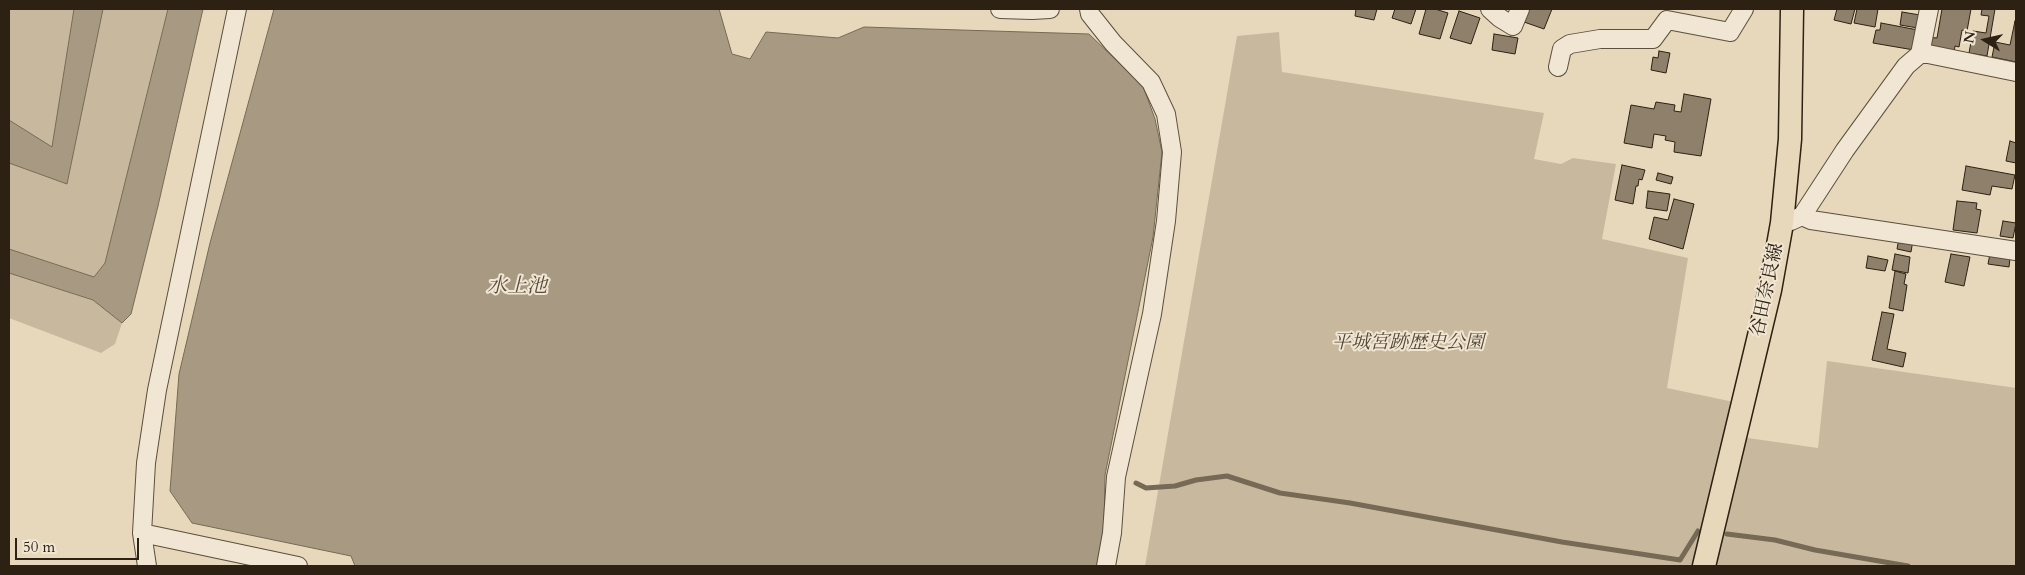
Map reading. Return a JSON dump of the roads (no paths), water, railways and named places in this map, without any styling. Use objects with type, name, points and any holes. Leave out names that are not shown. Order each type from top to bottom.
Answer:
[{"type":"main road","name":"谷田奈良線","points":[[1704,566],[1770,290],[1798,219],[1790,139],[1792,9]]},
{"type":"street","points":[[147,566],[142,533],[146,463],[158,390],[237,9]]},
{"type":"street","points":[[1000,9],[1050,9]]},
{"type":"street","points":[[1089,9],[1090,14],[1113,43],[1151,82],[1166,114],[1172,152],[1166,221],[1155,295],[1116,477],[1112,533],[1106,566]]},
{"type":"street","points":[[1490,9],[1513,26],[1520,9]]},
{"type":"street","points":[[1558,67],[1562,49],[1570,44],[1600,40],[1653,39],[1667,20],[1730,32],[1744,9]]},
{"type":"street","points":[[1929,9],[1920,54],[1906,66],[1798,219],[2016,251]]},
{"type":"street","points":[[1920,54],[2016,72]]},
{"type":"street","points":[[142,533],[298,566]]},
{"type":"water","points":[[74,9],[103,9],[67,184],[9,163],[9,120],[52,147]]},
{"type":"water","points":[[168,9],[203,9],[131,314],[122,323],[93,300],[9,273],[9,249],[94,277],[105,263]]},
{"type":"water","name":"水上池","points":[[274,9],[719,9],[732,54],[750,59],[766,32],[838,38],[864,27],[1089,34],[1143,86],[1155,119],[1162,152],[1153,237],[1105,475],[1104,530],[1097,566],[355,566],[351,556],[192,523],[170,491],[179,374],[210,243]]},
{"type":"waterway","points":[[1136,483],[1146,488],[1175,486],[1196,480],[1227,476],[1280,493],[1350,503],[1562,542],[1680,560],[1698,531]]},
{"type":"waterway","points":[[1727,534],[1775,540],[1815,550],[1908,566]]},
{"type":"park label","name":"平城宮跡歴史公園","points":[[1408,344]]}]
